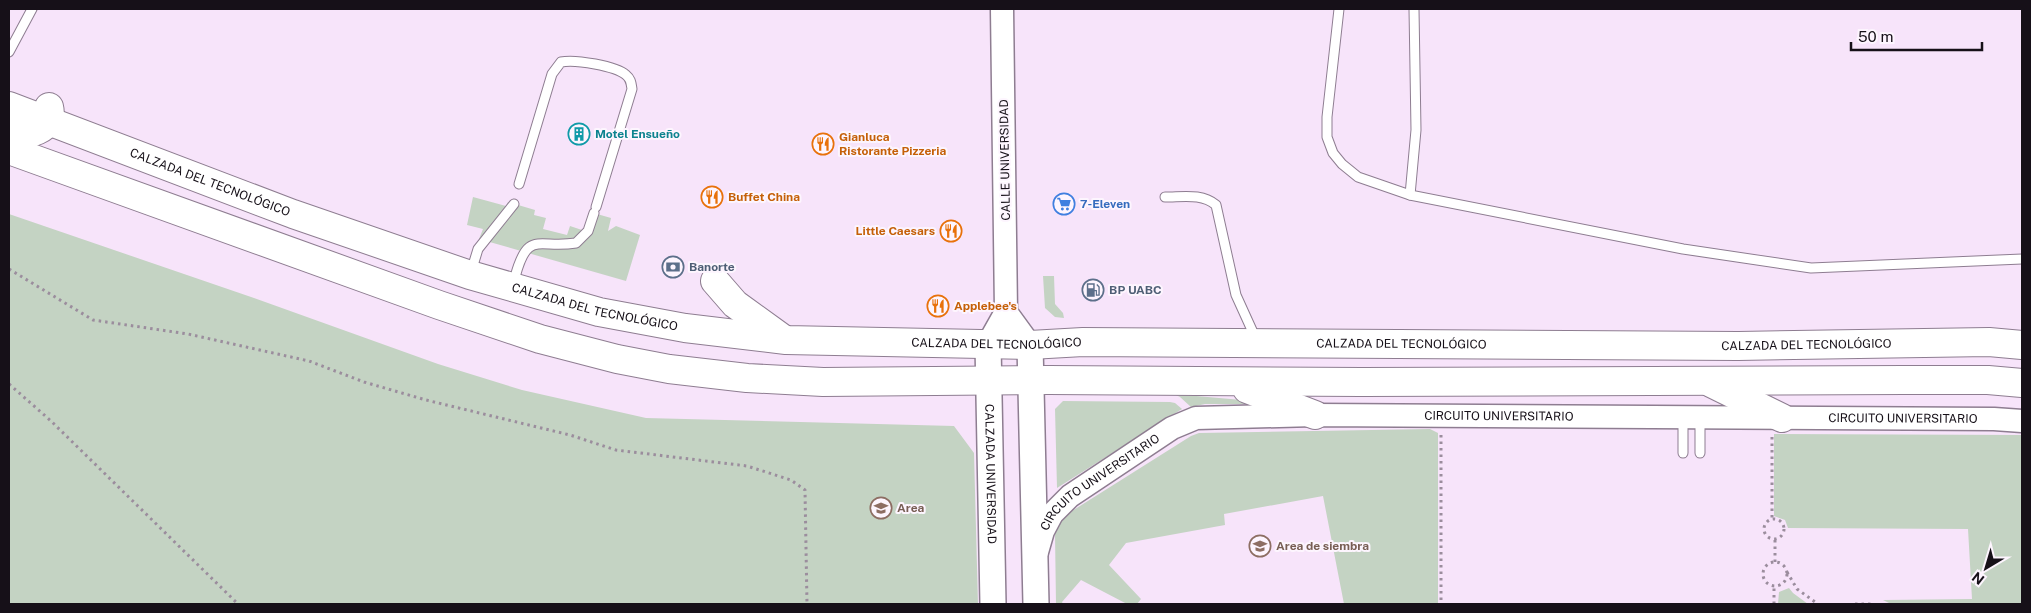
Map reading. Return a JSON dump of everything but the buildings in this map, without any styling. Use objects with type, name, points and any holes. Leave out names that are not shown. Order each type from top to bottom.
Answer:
[{"type":"main road","points":[[9,89],[45,102],[50,109],[48,119],[37,132],[9,134]]},
{"type":"main road","name":"CALZADA DEL TECNOLÓGICO","points":[[9,106],[48,119],[261,203],[522,290],[599,312],[685,328],[786,340],[1030,345],[1137,342],[1738,346],[1989,342],[2022,345]]},
{"type":"main road","points":[[59,168],[50,157],[54,146],[62,145],[208,192],[261,203]]},
{"type":"main road","points":[[9,150],[439,305],[540,339],[617,359],[669,369],[791,380],[1231,383],[1988,380],[2022,383]]},
{"type":"main road","points":[[715,281],[735,304],[786,340]]},
{"type":"main road","points":[[791,380],[821,368],[839,365],[943,364],[948,361],[951,353],[940,342]]},
{"type":"main road","points":[[1041,381],[1056,360],[1066,357],[1126,353],[1137,342]]},
{"type":"main road","name":"CALZADA UNIVERSIDAD","points":[[988,344],[993,604]]},
{"type":"main road","points":[[1362,382],[1363,344]]},
{"type":"main road","points":[[1030,345],[1041,381],[1036,604]]},
{"type":"main road","points":[[1705,380],[1777,425]]},
{"type":"main road","points":[[1231,383],[1315,415]]},
{"type":"street","name":"CALLE UNIVERSIDAD","points":[[1002,9],[1006,312]]},
{"type":"street","points":[[988,344],[1006,312],[1030,345]]},
{"type":"street","name":"CIRCUITO UNIVERSITARIO","points":[[1036,558],[1043,531],[1059,505],[1172,428],[1196,418],[1214,416],[1315,415],[1692,418],[1777,425],[1994,419],[2022,421]]},
{"type":"lane","points":[[9,52],[32,9]]},
{"type":"lane","points":[[1339,9],[1327,117],[1327,136],[1333,152],[1342,164],[1358,177],[1410,195],[1683,249],[1811,268],[2022,259]]},
{"type":"lane","points":[[1410,195],[1416,130],[1414,9]]},
{"type":"lane","points":[[519,184],[552,74],[561,62],[582,61],[625,74],[631,81],[632,89],[588,231],[576,243],[539,243],[526,249],[520,258],[515,277],[522,290]]},
{"type":"lane","points":[[1165,197],[1201,197],[1210,200],[1216,205],[1236,295],[1258,344]]},
{"type":"lane","points":[[470,274],[478,249],[514,204]]},
{"type":"lane","points":[[1692,418],[1700,453]]},
{"type":"lane","points":[[1683,453],[1692,418]]},
{"type":"path","points":[[9,269],[93,320],[188,334],[309,361],[364,382],[426,400],[570,435],[616,450],[748,466],[791,480],[805,490],[807,604]]},
{"type":"path","points":[[9,384],[58,428],[238,604]]},
{"type":"path","points":[[1772,519],[1777,425]]},
{"type":"path","points":[[1436,429],[1441,432],[1450,432]]},
{"type":"path","points":[[1441,432],[1441,604]]},
{"type":"path","points":[[1772,519],[1782,522],[1785,528],[1783,535],[1775,540],[1768,538],[1764,532],[1766,523],[1772,519]]},
{"type":"path","points":[[1775,540],[1775,562]]},
{"type":"path","points":[[1774,586],[1766,582],[1763,574],[1765,567],[1775,562],[1783,565],[1797,589],[1818,604]]},
{"type":"path","points":[[1774,586],[1783,582],[1787,572]]},
{"type":"path","points":[[1774,586],[1774,604]]},
{"type":"path","points":[[1855,604],[1874,604]]},
{"type":"green space","points":[[473,197],[506,206],[508,202],[535,210],[534,215],[546,218],[543,229],[567,235],[570,226],[585,231],[590,212],[611,218],[608,231],[616,226],[640,235],[626,281],[479,239],[483,229],[467,225]]},
{"type":"green space","points":[[9,214],[254,298],[438,364],[522,390],[646,418],[954,426],[974,453],[978,604],[9,604]]},
{"type":"green space","points":[[1043,276],[1054,276],[1055,304],[1063,313],[1064,318],[1055,317],[1045,308]]},
{"type":"green space","points":[[1174,394],[1264,402],[1264,404],[1205,404],[1191,407]]},
{"type":"green space","points":[[1063,401],[1170,402],[1175,403],[1182,409],[1057,488],[1055,409]]},
{"type":"green space","points":[[1430,429],[1438,433],[1438,604],[1344,604],[1323,496],[1224,514],[1225,525],[1126,543],[1109,565],[1141,599],[1137,604],[1127,604],[1081,580],[1062,602],[1063,604],[1056,604],[1055,534],[1061,522],[1072,511],[1191,436],[1199,433]]},
{"type":"green space","points":[[1774,434],[2022,435],[2022,604],[1891,604],[1883,600],[1972,599],[1968,529],[1788,528],[1785,520],[1774,516]]},
{"type":"green space","points":[[1789,588],[1808,604],[1778,604],[1779,592]]},
{"type":"place","name":"Motel Ensueño","points":[[579,134]]},
{"type":"place","name":"Gianluca Ristorante Pizzeria","points":[[823,144]]},
{"type":"place","name":"Buffet China","points":[[712,197]]},
{"type":"place","name":"7-Eleven","points":[[1064,204]]},
{"type":"place","name":"Little Caesars","points":[[951,231]]},
{"type":"place","name":"Banorte","points":[[673,267]]},
{"type":"place","name":"BP UABC","points":[[1093,290]]},
{"type":"place","name":"Applebee's","points":[[938,306]]},
{"type":"place","name":"Area","points":[[881,508]]},
{"type":"place","name":"Area de siembra","points":[[1260,546]]}]
